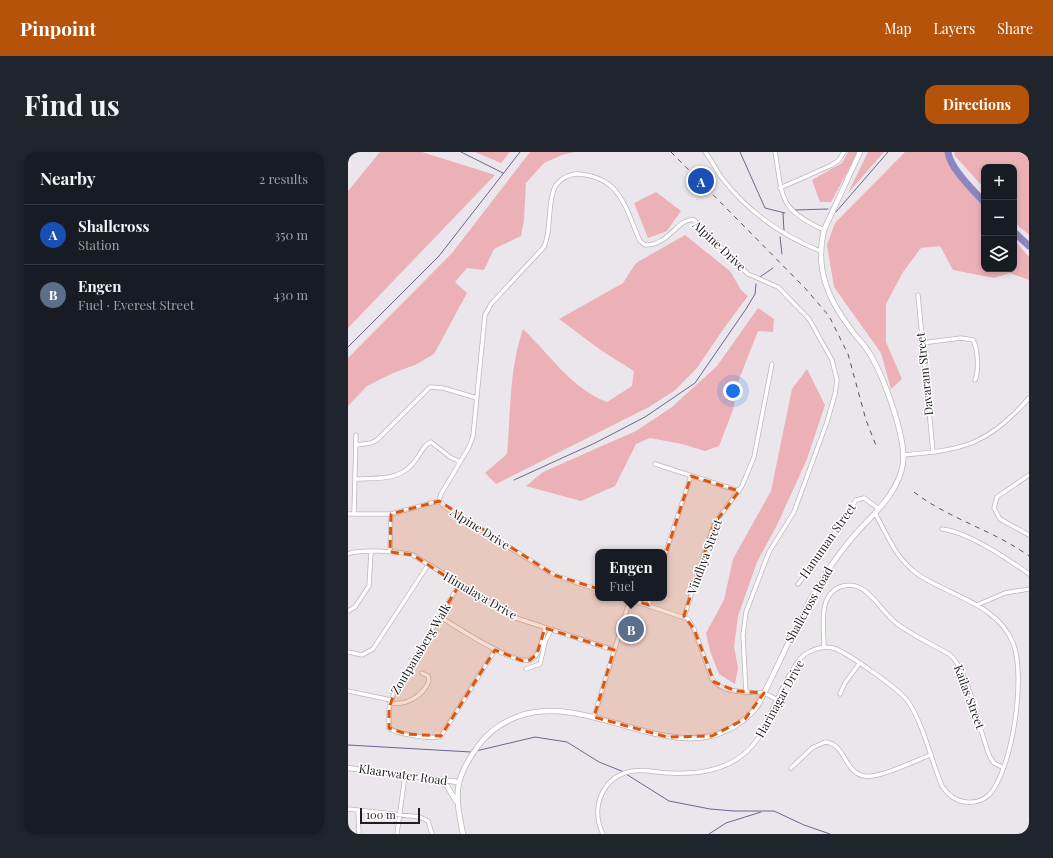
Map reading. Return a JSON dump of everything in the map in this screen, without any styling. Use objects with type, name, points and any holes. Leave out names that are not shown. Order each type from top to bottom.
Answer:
[{"type":"street","points":[[705,152],[722,178],[752,210],[787,236],[820,251]]},
{"type":"street","points":[[775,152],[780,188],[791,211],[804,220],[824,230]]},
{"type":"street","points":[[780,188],[832,164],[839,160],[844,152]]},
{"type":"street","name":"Shallcross Road","points":[[463,834],[458,804],[458,782],[466,764],[487,735],[504,723],[526,714],[551,710],[574,712],[666,737],[700,738],[724,731],[745,719],[764,694],[810,600],[828,568],[879,509],[897,484],[904,455],[900,432],[876,364],[870,353],[849,327],[827,287],[821,269],[820,251],[824,230],[860,152]]},
{"type":"street","name":"Alpine Drive","points":[[595,589],[554,575],[446,508],[439,501],[441,494],[473,436],[485,315],[491,304],[544,247],[554,190],[558,183],[571,174],[599,177],[618,193],[625,202],[640,241],[645,244],[660,242],[685,220],[694,220],[748,274],[778,287],[809,319],[815,326],[834,365],[836,387],[826,422],[794,512],[769,552],[746,612],[743,635],[746,693]]},
{"type":"street","name":"Davaram Street","points":[[918,295],[933,452]]},
{"type":"street","points":[[922,343],[961,338],[973,340],[977,365],[977,376],[975,380]]},
{"type":"street","name":"Vindhya Street","points":[[684,617],[714,524],[739,491],[744,482],[756,449],[772,364]]},
{"type":"street","points":[[356,445],[371,443],[377,440],[423,392],[430,387],[443,388],[477,398]]},
{"type":"street","points":[[904,455],[960,448],[982,439],[1007,422],[1029,398]]},
{"type":"street","points":[[354,514],[356,435]]},
{"type":"street","points":[[356,479],[390,478],[408,470],[425,446],[431,442],[450,457],[460,462]]},
{"type":"street","points":[[655,464],[739,491]]},
{"type":"street","points":[[1029,475],[997,497],[994,508],[1000,519],[1029,535]]},
{"type":"street","points":[[667,549],[691,476]]},
{"type":"street","name":"Hanuman Street","points":[[798,584],[812,568],[856,500],[864,498],[879,509]]},
{"type":"street","points":[[348,514],[391,514],[439,501]]},
{"type":"street","points":[[824,647],[841,651],[894,687],[906,700],[914,712],[945,791],[953,798],[962,801],[977,801],[988,795],[996,784],[1017,715],[1018,672],[1017,656],[1013,642],[1006,631],[990,614],[977,605],[911,569],[898,554],[875,513]]},
{"type":"street","points":[[390,552],[391,514]]},
{"type":"street","points":[[942,529],[957,532],[1001,555],[1029,574]]},
{"type":"street","name":"Himalaya Drive","points":[[348,554],[354,552],[408,553],[509,615],[614,650]]},
{"type":"street","points":[[348,611],[355,607],[369,586],[371,552]]},
{"type":"street","points":[[348,652],[362,655],[373,649],[428,565]]},
{"type":"street","name":"Zoutpansberg Walk","points":[[459,585],[390,702],[388,720],[391,730],[438,737],[446,729],[495,650]]},
{"type":"street","name":"Kailas Street","points":[[824,647],[824,613],[827,598],[835,590],[842,586],[851,585],[863,589],[890,617],[904,628],[955,659],[965,680],[990,757],[994,763],[1002,767]]},
{"type":"street","points":[[977,605],[1005,593],[1029,589]]},
{"type":"street","points":[[594,717],[629,601]]},
{"type":"street","points":[[636,601],[684,617],[691,622],[714,682],[724,688],[746,693],[764,694],[778,700]]},
{"type":"street","points":[[649,605],[650,601]]},
{"type":"street","points":[[440,616],[495,650],[523,661],[530,660],[537,654],[545,628]]},
{"type":"street","points":[[526,669],[540,664],[545,642],[551,630]]},
{"type":"street","name":"Harinagar Drive","points":[[603,834],[598,820],[597,808],[601,794],[612,780],[625,773],[636,771],[670,773],[701,772],[715,769],[736,760],[747,753],[755,743],[801,658],[810,651],[824,647]]},
{"type":"street","points":[[840,694],[845,683],[860,664]]},
{"type":"street","points":[[348,690],[390,702],[402,703],[420,694],[428,681],[428,676],[422,673]]},
{"type":"street","points":[[791,768],[816,744],[825,742],[836,745],[854,771],[865,776],[879,774],[930,755]]},
{"type":"street","name":"Klaarwater Road","points":[[348,768],[458,782]]},
{"type":"street","points":[[397,834],[405,775]]},
{"type":"street","points":[[439,780],[447,786],[458,804]]},
{"type":"street","points":[[348,809],[424,819],[430,825],[432,834]]},
{"type":"street","points":[[358,810],[359,834]]},
{"type":"highlighted area","points":[[691,476],[739,491],[714,524],[684,616],[694,629],[714,682],[736,691],[764,693],[745,719],[712,736],[667,737],[594,717],[614,650],[545,628],[537,654],[530,660],[523,661],[495,650],[441,736],[406,734],[389,728],[389,709],[394,693],[459,585],[413,555],[390,552],[391,514],[439,501],[554,575],[649,605]]},
{"type":"shaded area","points":[[380,152],[422,152],[495,175],[348,328],[348,191]]},
{"type":"shaded area","points":[[475,152],[510,152],[501,163]]},
{"type":"shaded area","points":[[530,152],[575,152],[562,155],[544,163],[526,183],[524,220],[521,236],[494,249],[484,270],[467,268],[455,282],[467,293],[434,354],[415,365],[393,373],[367,386],[348,406],[348,358],[452,253]]},
{"type":"shaded area","points":[[848,152],[858,152],[831,202],[820,202],[812,180],[842,163]]},
{"type":"shaded area","points":[[868,152],[884,152],[848,193]]},
{"type":"shaded area","points":[[905,152],[945,152],[981,197],[981,272],[1017,272],[1017,243],[1029,257],[1029,280],[1010,273],[994,278],[953,270],[940,246],[921,248],[903,272],[886,304],[886,342],[902,379],[891,389],[881,353],[834,287],[827,245],[835,223]]},
{"type":"shaded area","points":[[954,152],[1029,152],[1029,235],[1017,225],[1017,164],[981,164],[981,185],[955,156]]},
{"type":"shaded area","points":[[656,192],[681,211],[667,231],[648,238],[634,203]]},
{"type":"shaded area","points":[[685,235],[730,271],[741,290],[748,296],[697,368],[674,391],[649,407],[496,484],[485,473],[507,454],[513,375],[518,344],[523,329],[572,380],[594,396],[607,402],[632,386],[634,371],[602,351],[559,319],[623,283],[636,263]]},
{"type":"shaded area","points":[[758,308],[774,319],[773,332],[758,331],[738,382],[733,410],[719,446],[705,451],[682,444],[650,438],[636,444],[615,486],[581,501],[526,486],[543,472],[636,431],[672,407],[717,366]]},
{"type":"shaded area","points":[[807,369],[825,405],[807,459],[777,525],[757,562],[738,616],[734,647],[738,668],[735,684],[719,674],[710,651],[706,633],[724,600],[733,559],[771,491],[792,389]]},
{"type":"waterway","points":[[461,152],[503,173]]},
{"type":"waterway","points":[[348,347],[439,256],[520,152]]},
{"type":"waterway","points":[[740,152],[765,208],[785,213]]},
{"type":"waterway","points":[[836,212],[888,152]]},
{"type":"waterway","points":[[948,152],[957,172],[982,200]]},
{"type":"waterway","points":[[794,210],[828,209]]},
{"type":"waterway","points":[[783,213],[784,231]]},
{"type":"waterway","points":[[1017,235],[1029,246]]},
{"type":"waterway","points":[[780,237],[782,254]]},
{"type":"waterway","points":[[760,277],[773,268]]},
{"type":"waterway","points":[[514,480],[595,443],[645,417],[695,383],[746,309],[755,294],[756,284]]},
{"type":"waterway","points":[[476,751],[535,737],[567,742],[599,762],[624,772]]},
{"type":"waterway","points":[[348,745],[471,752]]},
{"type":"waterway","points":[[626,774],[669,801],[710,809],[734,811],[774,811],[804,825],[830,834]]},
{"type":"waterway","points":[[709,834],[726,823],[761,812]]},
{"type":"railway","points":[[671,152],[805,288],[829,316],[848,354],[866,420],[877,448]]},
{"type":"railway","points":[[914,492],[942,510],[1001,539],[1029,556]]},
{"type":"place","name":"Shallcross","points":[[701,181]]},
{"type":"place","name":"Engen","points":[[631,629]]}]
